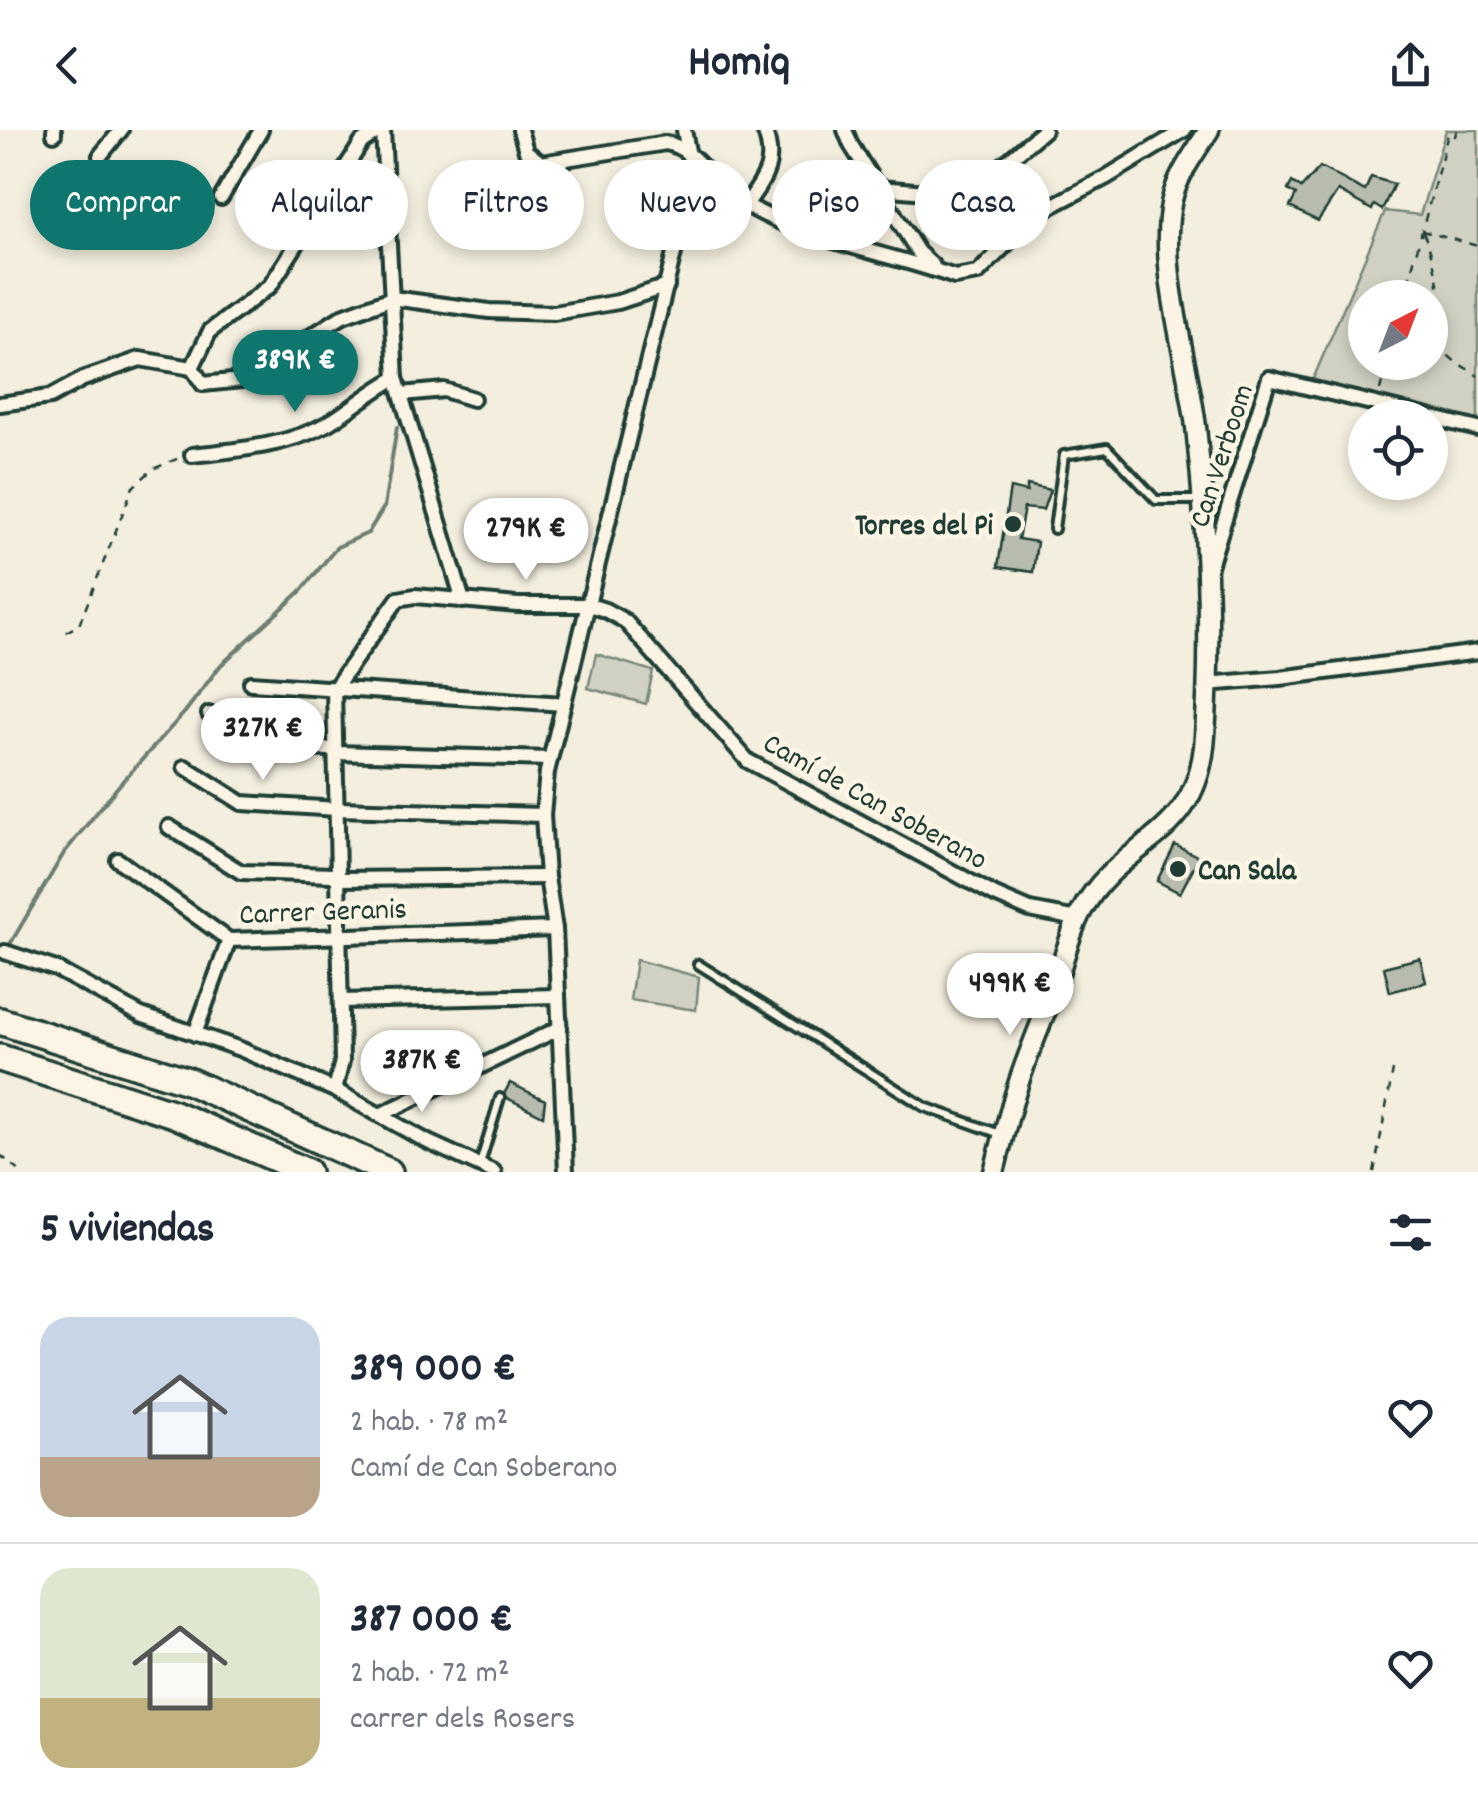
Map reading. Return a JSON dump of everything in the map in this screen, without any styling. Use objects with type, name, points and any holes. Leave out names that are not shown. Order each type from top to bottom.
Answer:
[{"type":"highway","points":[[0,1022],[188,1080],[389,1172]]},
{"type":"highway","points":[[0,1058],[174,1114],[307,1172]]},
{"type":"street","points":[[100,156],[121,130]]},
{"type":"street","points":[[221,198],[261,130]]},
{"type":"street","points":[[192,368],[210,331],[270,286],[362,142],[381,130],[396,378],[462,601]]},
{"type":"street","points":[[520,130],[526,152],[541,163],[666,143],[688,152],[695,160]]},
{"type":"street","points":[[566,1172],[555,929],[543,814],[550,759],[690,184],[684,130]]},
{"type":"street","points":[[752,197],[771,162],[764,130]]},
{"type":"street","points":[[844,130],[861,160]]},
{"type":"street","points":[[895,189],[960,194],[983,182],[1044,130]]},
{"type":"street","points":[[752,208],[815,234],[955,277],[978,272],[1036,214],[1184,130]]},
{"type":"street","points":[[994,1172],[1021,1074],[1077,920],[1093,891],[1174,822],[1188,804],[1202,758],[1206,578],[1202,500],[1196,427],[1167,231],[1179,176],[1210,130]]},
{"type":"street","points":[[895,213],[918,252],[938,271]]},
{"type":"street","points":[[0,404],[50,397],[83,379],[140,359],[192,368],[204,384],[242,380],[343,316],[392,298],[489,311],[554,313],[618,302],[668,286]]},
{"type":"street","points":[[192,455],[239,450],[303,434],[330,422],[364,395],[396,378]]},
{"type":"street","name":"Can Verboom","points":[[1206,578],[1269,378],[1360,400]]},
{"type":"street","points":[[402,394],[444,390],[473,400]]},
{"type":"street","name":"Can Verboom","points":[[1448,422],[1478,429]]},
{"type":"street","name":"Camí de Can Soberano","points":[[334,689],[398,599],[414,596],[589,604],[624,621],[748,761],[995,895],[1030,910],[1077,920]]},
{"type":"street","points":[[1206,684],[1478,652]]},
{"type":"street","points":[[251,683],[564,704]]},
{"type":"street","points":[[334,689],[342,1060],[335,1090]]},
{"type":"street","points":[[209,714],[260,747],[550,759]]},
{"type":"street","points":[[185,767],[242,802],[337,810],[543,814]]},
{"type":"street","points":[[169,827],[241,872],[332,875],[338,879],[547,876]]},
{"type":"street","name":"Carrer Geranis","points":[[118,860],[229,940],[555,929]]},
{"type":"street","points":[[195,1034],[229,940]]},
{"type":"street","points":[[5,952],[56,970],[141,1015],[335,1090],[494,1172]]},
{"type":"street","points":[[341,1001],[558,996]]},
{"type":"street","points":[[380,1115],[560,1028]]},
{"type":"lane","points":[[1054,529],[1064,456],[1106,448],[1156,500],[1202,500]]},
{"type":"lane","points":[[698,964],[926,1107],[1004,1136]]},
{"type":"lane","points":[[480,1166],[500,1098]]},
{"type":"path","points":[[1409,280],[1448,134],[1456,136],[1457,130]]},
{"type":"path","points":[[1422,231],[1478,246]]},
{"type":"path","points":[[1422,231],[1429,243],[1436,280]]},
{"type":"path","points":[[1448,355],[1478,376]]},
{"type":"path","points":[[66,632],[79,625],[133,487],[153,469],[192,455]]},
{"type":"path","points":[[1374,1172],[1393,1070]]},
{"type":"path","points":[[0,1154],[22,1172]]},
{"type":"shaded area","points":[[1446,130],[1478,130],[1478,425],[1448,418],[1448,400],[1376,400],[1311,384],[1348,298],[1348,380],[1448,380],[1448,280],[1355,280],[1385,211],[1420,215]]},
{"type":"shaded area","points":[[596,654],[653,671],[646,704],[588,688]]},
{"type":"shaded area","points":[[636,960],[699,977],[696,1010],[630,1000]]},
{"type":"building","points":[[1320,167],[1365,191],[1371,177],[1394,184],[1382,210],[1374,205],[1372,210],[1338,191],[1318,221],[1290,207],[1296,195],[1288,190],[1292,182],[1301,188]]},
{"type":"building","name":"Torres del Pi","points":[[1027,485],[1050,490],[1043,510],[1024,508],[1018,539],[1037,542],[1033,572],[998,567],[1010,488],[1027,492]]},
{"type":"building","name":"Can Sala","points":[[1175,845],[1199,857],[1180,893],[1157,881]]},
{"type":"building","points":[[1420,958],[1426,982],[1390,992],[1384,967]]},
{"type":"building","points":[[510,1083],[545,1100],[543,1116],[503,1096]]},
{"type":"waterway","points":[[6,951],[64,853],[220,666],[301,591],[337,547],[368,533],[384,507],[397,427]]},
{"type":"place","name":"Torres del Pi","points":[[1013,524]]},
{"type":"place","name":"Can Sala","points":[[1178,869]]}]
